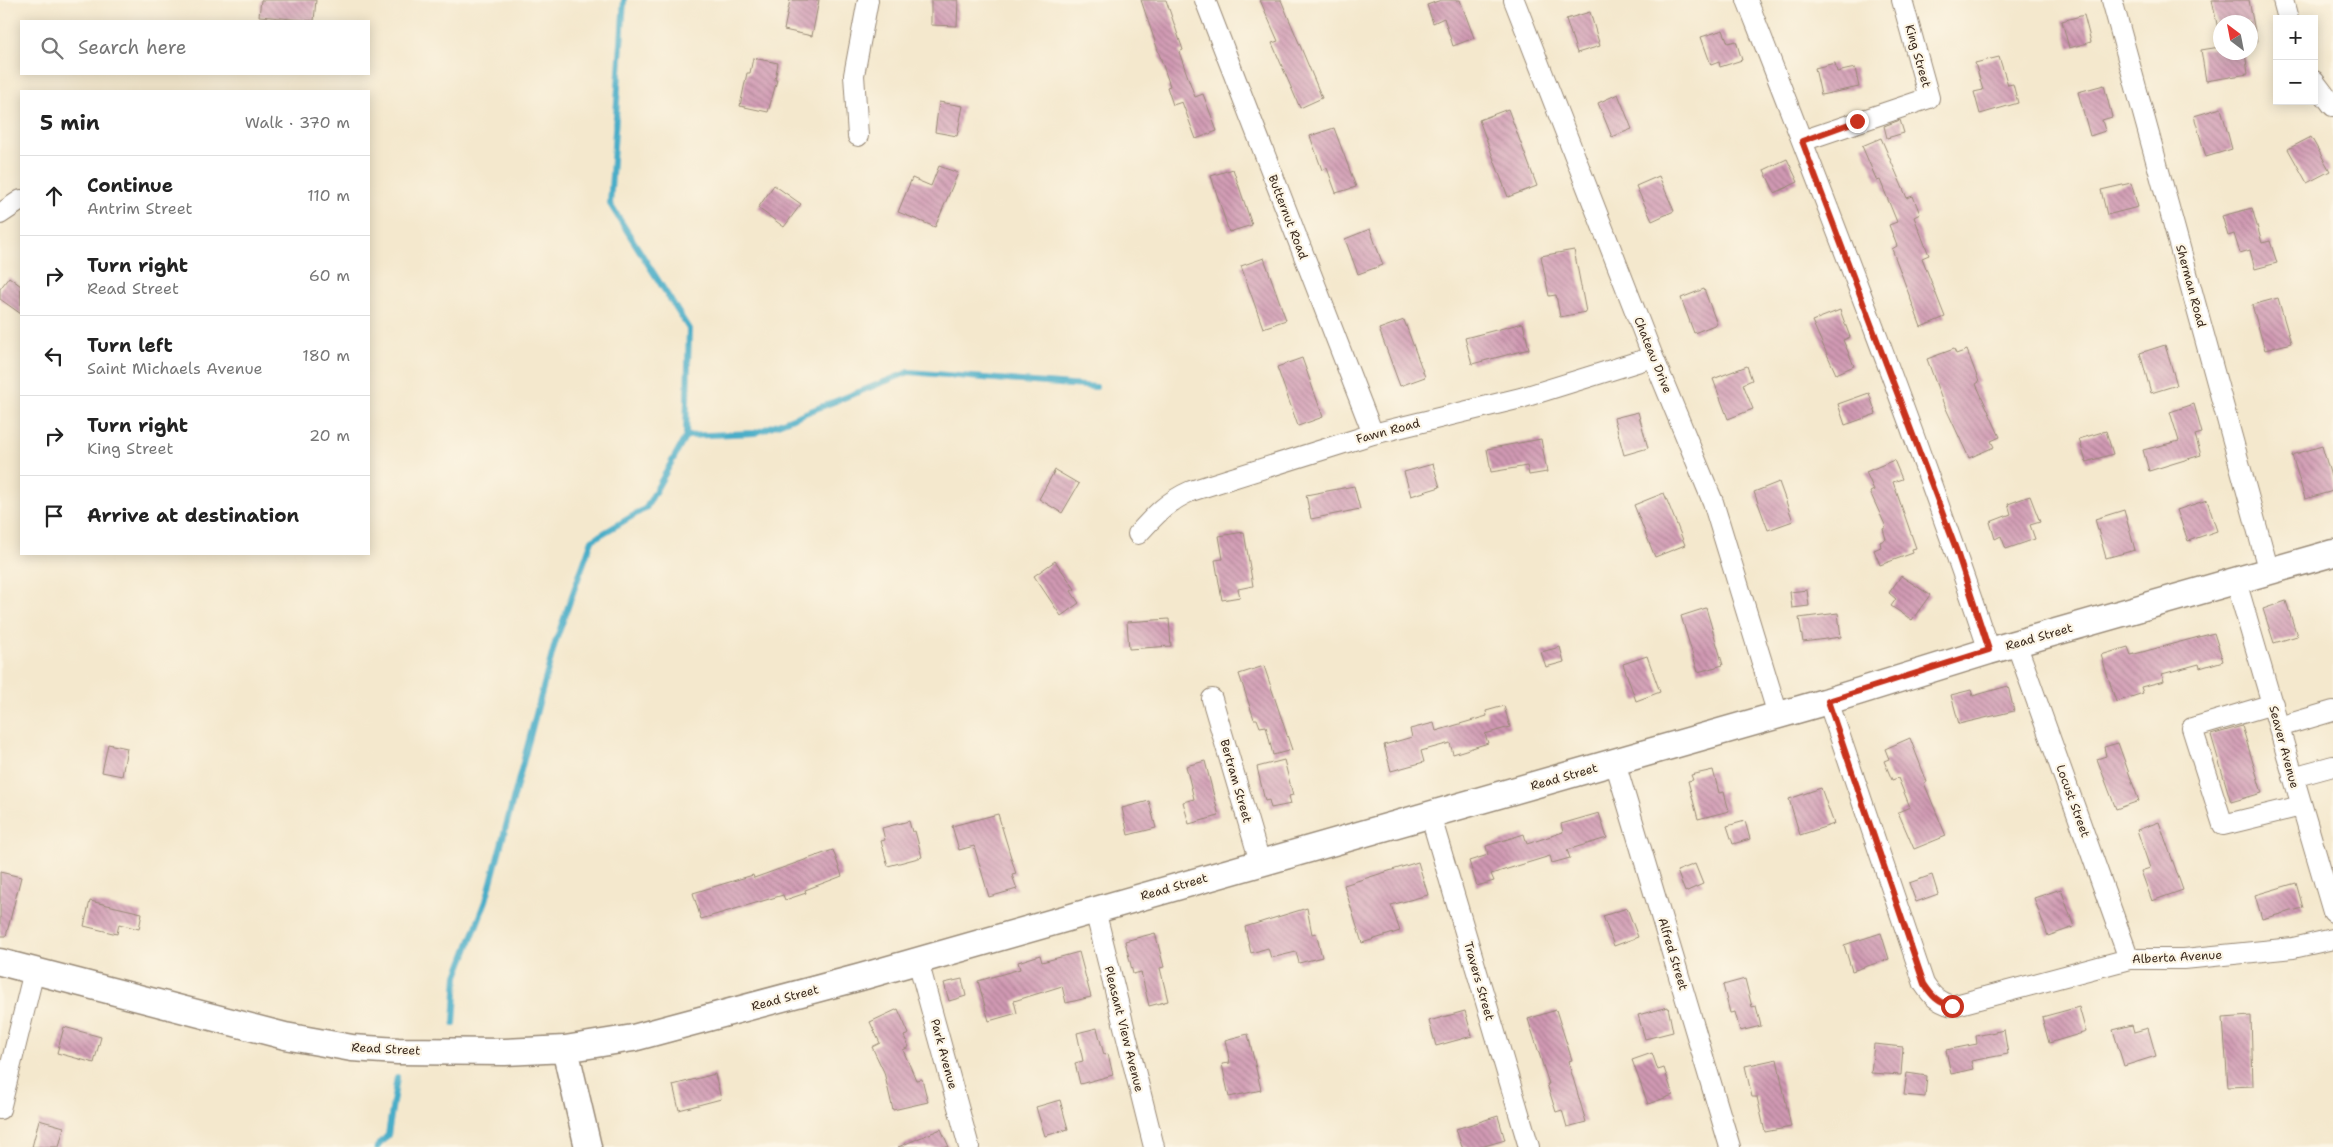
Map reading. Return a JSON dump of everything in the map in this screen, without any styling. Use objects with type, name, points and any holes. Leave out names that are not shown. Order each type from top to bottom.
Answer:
[{"type":"main road","name":"Read Street","points":[[0,962],[285,1036],[352,1048],[398,1051],[506,1052],[565,1049],[633,1038],[918,961],[1828,701],[1989,650],[2333,553]]},
{"type":"main road","points":[[565,1049],[588,1147]]},
{"type":"street","points":[[858,136],[854,75],[868,0]]},
{"type":"street","name":"Butternut Road","points":[[1205,0],[1373,434]]},
{"type":"street","name":"Chateau Drive","points":[[1514,0],[1653,357],[1713,502],[1778,715]]},
{"type":"street","points":[[1747,0],[1956,549],[1989,650]]},
{"type":"street","name":"King Street","points":[[1802,141],[1929,98],[1902,0]]},
{"type":"street","name":"Sherman Road","points":[[2112,0],[2269,572]]},
{"type":"street","points":[[2283,0],[2287,15]]},
{"type":"street","points":[[2318,86],[2333,106]]},
{"type":"street","name":"Fawn Road","points":[[1138,534],[1160,509],[1183,494],[1373,434],[1521,398],[1653,357]]},
{"type":"street","name":"Seaver Avenue","points":[[2236,581],[2333,912]]},
{"type":"street","name":"Locust Street","points":[[2016,643],[2129,959]]},
{"type":"street","name":"Bertram Street","points":[[1212,699],[1260,862]]},
{"type":"street","name":"Alberta Avenue","points":[[1828,701],[1924,984],[1937,1000],[1952,1006],[2129,959],[2184,959],[2293,948],[2333,938]]},
{"type":"street","points":[[2273,704],[2192,728],[2223,825],[2301,806]]},
{"type":"street","points":[[2279,726],[2333,711]]},
{"type":"street","name":"Alfred Street","points":[[1615,762],[1730,1147]]},
{"type":"street","points":[[2293,777],[2333,766]]},
{"type":"street","name":"Travers Street","points":[[1430,814],[1529,1147]]},
{"type":"street","name":"Pleasant View Avenue","points":[[1094,910],[1154,1147]]},
{"type":"street","name":"Park Avenue","points":[[918,961],[969,1147]]},
{"type":"street","points":[[0,1109],[34,971]]},
{"type":"building","points":[[261,0],[316,0],[314,20],[259,16]]},
{"type":"building","points":[[790,0],[819,0],[812,36],[784,30]]},
{"type":"building","points":[[931,0],[958,0],[957,26],[931,25]]},
{"type":"building","points":[[1141,0],[1166,0],[1183,50],[1179,52],[1195,97],[1203,94],[1217,131],[1196,139],[1182,102],[1173,105],[1167,87],[1170,86]]},
{"type":"building","points":[[1260,0],[1281,0],[1322,98],[1300,108],[1272,43],[1278,41]]},
{"type":"building","points":[[1441,0],[1460,0],[1474,38],[1453,46],[1444,18],[1433,23],[1427,5]]},
{"type":"building","points":[[2212,0],[2249,0],[2252,15],[2215,15]]},
{"type":"building","points":[[1590,12],[1600,46],[1577,53],[1566,19]]},
{"type":"building","points":[[2084,15],[2091,42],[2069,48],[2062,21]]},
{"type":"building","points":[[1723,30],[1728,43],[1736,41],[1742,60],[1720,67],[1719,62],[1711,65],[1701,37]]},
{"type":"building","points":[[2213,48],[2213,60],[2246,60],[2248,74],[2206,81],[2201,50]]},
{"type":"building","points":[[1999,57],[2008,85],[2013,84],[2018,103],[1980,114],[1974,92],[1983,90],[1975,63]]},
{"type":"building","points":[[753,58],[778,63],[775,80],[777,80],[768,112],[740,106],[747,73],[750,73]]},
{"type":"building","points":[[1835,63],[1837,72],[1855,68],[1859,87],[1821,95],[1815,68]]},
{"type":"building","points":[[2104,85],[2112,117],[2102,120],[2105,131],[2090,136],[2078,92]]},
{"type":"building","points":[[1618,94],[1632,129],[1612,137],[1598,103]]},
{"type":"building","points":[[939,102],[963,106],[957,136],[935,132]]},
{"type":"building","points":[[2221,108],[2232,149],[2206,157],[2194,116]]},
{"type":"building","points":[[1508,109],[1537,186],[1508,197],[1479,120]]},
{"type":"building","points":[[1900,120],[1904,133],[1887,138],[1884,126]]},
{"type":"building","points":[[1334,128],[1356,187],[1336,193],[1327,168],[1322,170],[1310,136]]},
{"type":"building","points":[[2311,137],[2330,171],[2307,183],[2288,149]]},
{"type":"building","points":[[1881,138],[1907,198],[1913,196],[1920,214],[1914,217],[1929,255],[1922,258],[1945,317],[1921,327],[1892,249],[1897,246],[1889,225],[1897,222],[1880,180],[1877,181],[1862,146]]},
{"type":"building","points":[[1787,159],[1798,182],[1775,193],[1764,170]]},
{"type":"building","points":[[939,166],[958,173],[935,227],[898,212],[912,178],[931,186]]},
{"type":"building","points":[[1233,169],[1252,225],[1229,232],[1211,176]]},
{"type":"building","points":[[1659,176],[1674,211],[1652,221],[1636,186]]},
{"type":"building","points":[[2131,183],[2138,207],[2107,215],[2101,190]]},
{"type":"building","points":[[774,185],[801,204],[784,227],[758,208]]},
{"type":"building","points":[[2252,208],[2262,243],[2270,241],[2277,263],[2255,269],[2250,250],[2240,253],[2234,234],[2228,236],[2222,216]]},
{"type":"building","points":[[1370,229],[1383,265],[1358,274],[1345,239]]},
{"type":"building","points":[[1574,250],[1586,312],[1560,317],[1556,295],[1549,296],[1541,256]]},
{"type":"building","points":[[1264,258],[1286,320],[1263,328],[1241,266]]},
{"type":"building","points":[[9,277],[20,285],[20,313],[0,299],[0,289]]},
{"type":"building","points":[[1704,289],[1717,324],[1694,333],[1681,298]]},
{"type":"building","points":[[2278,298],[2291,343],[2265,350],[2252,305]]},
{"type":"building","points":[[1840,310],[1850,337],[1843,340],[1854,366],[1836,374],[1812,321]]},
{"type":"building","points":[[1404,320],[1425,377],[1400,386],[1379,329]]},
{"type":"building","points":[[1523,323],[1529,349],[1472,364],[1465,338]]},
{"type":"building","points":[[2165,345],[2177,385],[2151,393],[2140,353]]},
{"type":"building","points":[[1954,349],[1956,354],[1967,350],[1979,382],[1976,384],[2000,437],[1991,441],[1994,447],[1969,458],[1942,400],[1927,359]]},
{"type":"building","points":[[1302,358],[1323,417],[1298,426],[1277,367]]},
{"type":"building","points":[[1747,366],[1752,380],[1743,384],[1753,409],[1728,419],[1713,379]]},
{"type":"building","points":[[1869,393],[1876,414],[1845,425],[1838,404]]},
{"type":"building","points":[[2194,404],[2202,433],[2195,435],[2201,455],[2149,471],[2143,450],[2179,441],[2170,412]]},
{"type":"building","points":[[1638,412],[1648,448],[1624,455],[1614,418]]},
{"type":"building","points":[[2106,431],[2113,454],[2086,462],[2079,439]]},
{"type":"building","points":[[1541,439],[1547,472],[1529,475],[1527,466],[1491,472],[1487,449]]},
{"type":"building","points":[[2322,446],[2333,483],[2333,491],[2305,499],[2292,455]]},
{"type":"building","points":[[1894,460],[1902,479],[1893,482],[1916,548],[1912,549],[1913,553],[1880,565],[1874,550],[1881,547],[1880,542],[1886,539],[1883,529],[1886,527],[1870,492],[1874,490],[1866,472]]},
{"type":"building","points":[[1433,464],[1440,487],[1411,496],[1404,472]]},
{"type":"building","points":[[1055,470],[1079,484],[1062,513],[1039,499]]},
{"type":"building","points":[[1779,482],[1793,521],[1768,530],[1754,492]]},
{"type":"building","points":[[1354,486],[1360,509],[1311,519],[1306,495]]},
{"type":"building","points":[[1664,493],[1685,545],[1655,557],[1634,505]]},
{"type":"building","points":[[2030,496],[2040,522],[2030,525],[2035,539],[2006,549],[2001,536],[1995,539],[1990,522],[2011,514],[2008,504]]},
{"type":"building","points":[[2207,500],[2217,531],[2188,541],[2177,510]]},
{"type":"building","points":[[2124,510],[2135,550],[2106,558],[2095,519]]},
{"type":"building","points":[[1244,532],[1253,586],[1238,589],[1240,597],[1222,600],[1215,560],[1223,559],[1219,536]]},
{"type":"building","points":[[1055,561],[1075,589],[1071,591],[1079,603],[1061,616],[1034,576]]},
{"type":"building","points":[[1901,576],[1930,595],[1912,620],[1891,606],[1896,599],[1889,593]]},
{"type":"building","points":[[1807,590],[1809,606],[1792,608],[1790,592]]},
{"type":"building","points":[[2286,601],[2297,636],[2274,643],[2263,609]]},
{"type":"building","points":[[1706,608],[1723,665],[1698,672],[1681,616]]},
{"type":"building","points":[[1838,613],[1841,637],[1803,642],[1799,618]]},
{"type":"building","points":[[1169,619],[1171,646],[1129,649],[1127,622]]},
{"type":"building","points":[[2214,633],[2223,661],[2200,668],[2199,664],[2162,674],[2164,681],[2141,687],[2143,693],[2116,702],[2101,655],[2128,647],[2131,655]]},
{"type":"building","points":[[1560,647],[1564,662],[1546,667],[1541,652]]},
{"type":"building","points":[[1647,656],[1660,692],[1636,701],[1623,664]]},
{"type":"building","points":[[1264,666],[1292,750],[1273,755],[1266,726],[1260,727],[1257,719],[1254,719],[1239,674]]},
{"type":"building","points":[[2008,686],[2014,711],[1959,724],[1951,695],[1971,690],[1973,696]]},
{"type":"building","points":[[1504,706],[1510,727],[1485,734],[1488,743],[1453,754],[1450,743],[1421,751],[1424,762],[1391,771],[1384,745],[1412,737],[1410,729],[1434,723],[1436,731],[1487,716],[1486,711]]},
{"type":"building","points":[[2242,726],[2262,793],[2231,802],[2211,735]]},
{"type":"building","points":[[1910,738],[1927,782],[1924,783],[1946,836],[1914,849],[1898,812],[1910,807],[1898,778],[1892,780],[1884,761],[1889,759],[1885,749]]},
{"type":"building","points":[[2118,743],[2139,801],[2116,809],[2097,759],[2106,756],[2104,747]]},
{"type":"building","points":[[108,744],[127,748],[122,776],[102,772]]},
{"type":"building","points":[[1284,760],[1293,795],[1289,796],[1291,804],[1271,808],[1269,800],[1265,801],[1257,767]]},
{"type":"building","points":[[1205,761],[1219,816],[1189,824],[1183,802],[1194,799],[1186,766]]},
{"type":"building","points":[[1713,770],[1719,793],[1724,792],[1729,811],[1698,819],[1688,781],[1693,780],[1691,775]]},
{"type":"building","points":[[1821,788],[1834,824],[1800,835],[1789,799]]},
{"type":"building","points":[[1149,801],[1156,828],[1128,835],[1122,808]]},
{"type":"building","points":[[1599,813],[1607,838],[1567,850],[1570,858],[1552,863],[1550,856],[1491,874],[1494,881],[1477,886],[1469,861],[1488,855],[1486,846],[1524,834],[1527,844],[1563,832],[1561,824]]},
{"type":"building","points":[[998,814],[1016,874],[1012,875],[1017,889],[989,897],[974,846],[959,850],[952,826]]},
{"type":"building","points":[[909,821],[912,832],[915,831],[922,857],[888,866],[881,841],[885,840],[882,828]]},
{"type":"building","points":[[1745,821],[1750,839],[1733,844],[1727,826]]},
{"type":"building","points":[[2159,822],[2183,890],[2152,901],[2141,871],[2150,868],[2137,830]]},
{"type":"building","points":[[833,850],[842,876],[805,890],[806,893],[785,900],[783,895],[701,919],[693,893],[753,875],[754,878]]},
{"type":"building","points":[[1418,862],[1428,895],[1391,905],[1400,931],[1362,943],[1344,885]]},
{"type":"building","points":[[1695,864],[1703,884],[1685,892],[1677,871]]},
{"type":"building","points":[[0,872],[21,877],[6,936],[0,936]]},
{"type":"building","points":[[1932,875],[1938,894],[1916,902],[1909,883]]},
{"type":"building","points":[[2296,883],[2303,908],[2262,919],[2255,895]]},
{"type":"building","points":[[2061,889],[2074,927],[2048,936],[2034,898]]},
{"type":"building","points":[[90,901],[142,913],[139,929],[119,924],[117,934],[84,926]]},
{"type":"building","points":[[1307,908],[1312,934],[1316,933],[1322,957],[1299,963],[1296,952],[1271,958],[1268,948],[1251,953],[1245,927]]},
{"type":"building","points":[[1627,908],[1638,937],[1614,946],[1603,916]]},
{"type":"building","points":[[1155,933],[1164,967],[1160,968],[1168,1001],[1149,1006],[1141,972],[1133,974],[1125,941]]},
{"type":"building","points":[[1881,933],[1889,959],[1852,971],[1844,945]]},
{"type":"building","points":[[1079,952],[1091,997],[1066,1003],[1062,986],[1014,1001],[1017,1013],[989,1021],[978,981],[1020,969],[1018,962],[1040,955],[1042,962]]},
{"type":"building","points":[[962,979],[966,996],[949,1001],[944,983]]},
{"type":"building","points":[[1745,979],[1752,1007],[1756,1006],[1761,1026],[1740,1031],[1735,1012],[1730,1013],[1723,985]]},
{"type":"building","points":[[1668,1007],[1673,1032],[1645,1039],[1638,1015]]},
{"type":"building","points":[[2079,1007],[2086,1032],[2049,1043],[2042,1017]]},
{"type":"building","points":[[898,1009],[909,1034],[904,1036],[909,1047],[903,1050],[916,1080],[922,1079],[928,1102],[893,1110],[884,1072],[872,1047],[880,1043],[870,1022]]},
{"type":"building","points":[[1556,1010],[1572,1060],[1568,1061],[1586,1122],[1567,1127],[1562,1110],[1556,1112],[1528,1019]]},
{"type":"building","points":[[1465,1011],[1472,1036],[1436,1046],[1429,1021]]},
{"type":"building","points":[[2251,1016],[2253,1086],[2228,1087],[2223,1018]]},
{"type":"building","points":[[2132,1025],[2134,1032],[2148,1028],[2156,1056],[2124,1066],[2113,1030]]},
{"type":"building","points":[[64,1027],[101,1037],[94,1063],[57,1053]]},
{"type":"building","points":[[1097,1028],[1104,1055],[1108,1054],[1113,1075],[1080,1084],[1075,1063],[1083,1061],[1077,1033]]},
{"type":"building","points":[[2004,1030],[2008,1054],[1971,1061],[1973,1069],[1951,1074],[1946,1050],[1977,1044],[1976,1036]]},
{"type":"building","points":[[1248,1034],[1261,1090],[1229,1097],[1222,1064],[1230,1063],[1225,1040]]},
{"type":"building","points":[[1874,1044],[1903,1047],[1901,1075],[1871,1073]]},
{"type":"building","points":[[1652,1053],[1658,1070],[1664,1068],[1673,1095],[1648,1104],[1632,1060]]},
{"type":"building","points":[[1777,1059],[1791,1127],[1765,1132],[1757,1097],[1752,1097],[1745,1066]]},
{"type":"building","points":[[1907,1073],[1927,1076],[1925,1097],[1904,1095]]},
{"type":"building","points":[[715,1074],[721,1099],[679,1110],[673,1085]]},
{"type":"building","points":[[1060,1100],[1068,1129],[1045,1136],[1036,1107]]},
{"type":"building","points":[[1498,1116],[1505,1140],[1481,1147],[1462,1147],[1456,1129]]},
{"type":"building","points":[[39,1120],[64,1127],[59,1147],[32,1147]]},
{"type":"building","points":[[941,1129],[949,1147],[898,1147]]},
{"type":"waterway","points":[[454,1024],[457,976],[486,901],[555,643],[592,540],[646,508],[686,436],[689,329],[610,204],[624,0]]},
{"type":"waterway","points":[[686,436],[755,433],[909,372],[1096,387]]},
{"type":"waterway","points":[[377,1147],[388,1135],[397,1077]]},
{"type":"route","points":[[1857,121],[1802,141],[1956,549],[1989,650],[1828,701],[1873,839],[1924,984],[1932,996],[1941,1004],[1952,1006]]}]
